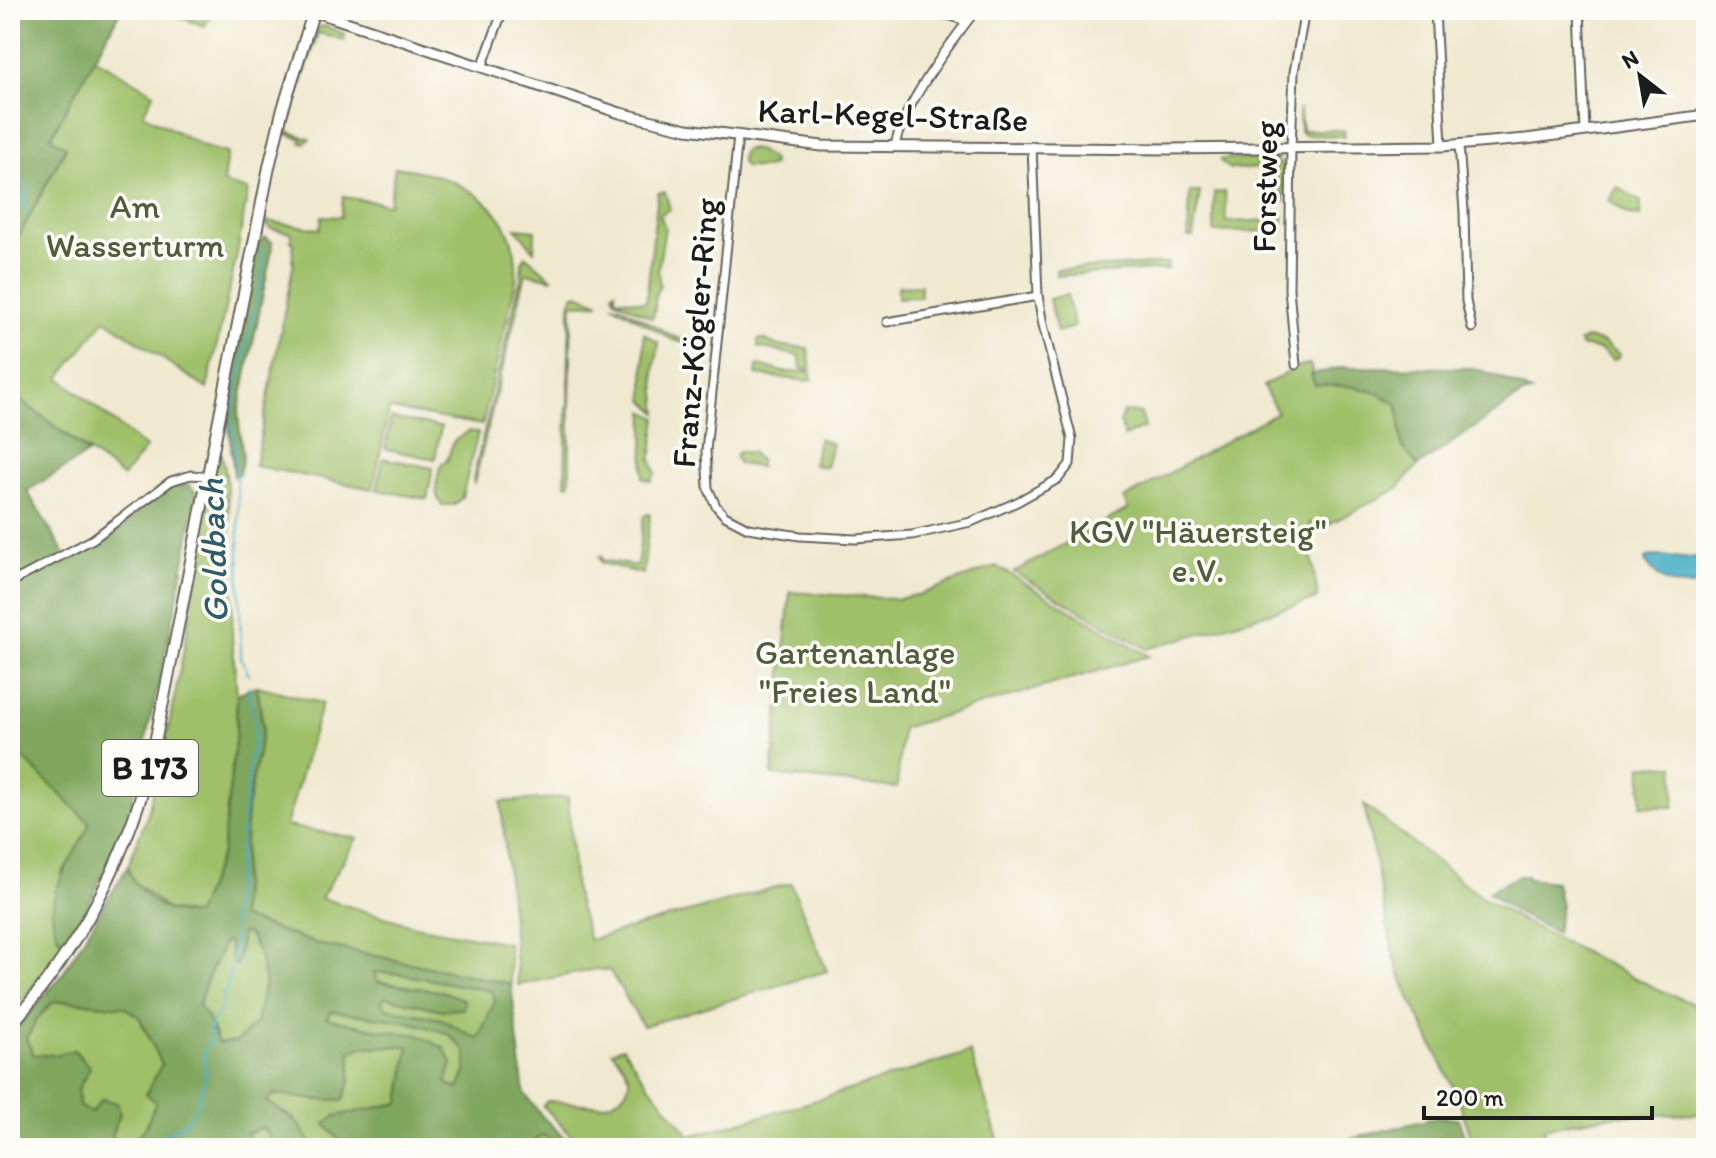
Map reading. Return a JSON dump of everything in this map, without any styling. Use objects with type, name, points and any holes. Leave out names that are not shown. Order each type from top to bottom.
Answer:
[{"type":"main road","name":"B 173","points":[[10,1026],[77,940],[111,878],[139,807],[151,763],[206,476],[279,125],[313,11]]},
{"type":"street","points":[[482,67],[503,10]]},
{"type":"street","points":[[906,10],[952,16],[966,22]]},
{"type":"street","points":[[895,147],[896,137],[922,89],[976,10]]},
{"type":"street","name":"Forstweg","points":[[1296,365],[1289,289],[1291,148],[1294,72],[1305,10]]},
{"type":"street","points":[[1435,10],[1442,146]]},
{"type":"street","points":[[1580,10],[1585,131]]},
{"type":"street","name":"Karl-Kegel-Straße","points":[[313,11],[633,116],[687,129],[822,146],[1442,146],[1706,115]]},
{"type":"street","name":"Franz-Kögler-Ring","points":[[738,136],[705,472],[708,488],[716,506],[737,524],[800,536],[855,539],[912,535],[971,522],[1050,485],[1070,464],[1072,439],[1038,296],[1032,146]]},
{"type":"street","points":[[1459,145],[1466,301],[1472,328]]},
{"type":"street","points":[[887,322],[1038,296]]},
{"type":"street","points":[[10,583],[93,539],[171,481],[191,475],[206,476]]},
{"type":"green space","points":[[10,10],[121,10],[51,137],[66,147],[10,253]]},
{"type":"green space","points":[[158,10],[214,10],[205,26]]},
{"type":"green space","points":[[325,26],[345,34],[344,40],[318,33],[287,131],[310,139],[301,143],[302,139],[286,134],[283,137],[315,33],[319,27]]},
{"type":"green space","name":"Am Wasserturm","points":[[93,57],[154,93],[143,114],[207,148],[227,153],[223,183],[248,190],[207,389],[105,319],[60,378],[146,448],[123,477],[10,392],[10,253],[66,148],[51,137]]},
{"type":"green space","points":[[1299,108],[1302,130],[1344,130],[1345,136],[1304,135],[1300,131]]},
{"type":"green space","points":[[757,150],[772,159],[773,165],[767,168],[745,167],[741,162],[742,152]]},
{"type":"green space","points":[[1279,158],[1266,168],[1230,169],[1220,161],[1221,159]]},
{"type":"green space","points":[[1281,162],[1284,166],[1284,201],[1274,202],[1269,170]]},
{"type":"green space","points":[[395,167],[442,177],[463,186],[497,213],[508,232],[515,254],[516,280],[482,425],[389,409],[373,489],[255,466],[294,261],[291,233],[269,228],[265,221],[320,229],[322,216],[341,217],[343,197],[389,204]]},
{"type":"green space","points":[[1618,187],[1641,202],[1640,216],[1628,215],[1609,200]]},
{"type":"green space","points":[[665,192],[670,209],[660,215],[665,227],[658,270],[660,286],[652,318],[615,299],[613,292],[616,291],[616,298],[646,302],[658,193]]},
{"type":"green space","points":[[1190,192],[1200,192],[1193,237],[1188,237]]},
{"type":"green space","points":[[1225,192],[1226,222],[1274,220],[1275,212],[1283,212],[1283,231],[1214,232],[1214,193]]},
{"type":"green space","points":[[516,228],[535,230],[534,251]]},
{"type":"green space","points":[[265,237],[272,242],[272,250],[238,415],[243,457],[239,474],[234,476],[227,408],[258,244]]},
{"type":"green space","points":[[526,256],[553,279],[526,273],[474,484],[522,261]]},
{"type":"green space","points":[[1168,263],[1168,269],[1056,276],[1056,270]]},
{"type":"green space","points":[[921,285],[921,297],[898,298],[898,286]]},
{"type":"green space","points":[[578,294],[600,303],[572,304],[568,404],[570,304],[573,296]]},
{"type":"green space","points":[[1067,295],[1074,327],[1057,332],[1049,299]]},
{"type":"green space","points":[[612,304],[675,337],[713,348],[710,350],[673,340]]},
{"type":"green space","points":[[644,333],[659,343],[654,371],[658,413],[644,400]]},
{"type":"green space","points":[[1587,338],[1604,343],[1619,354],[1618,358],[1613,360],[1601,350],[1581,346],[1579,342]]},
{"type":"green space","points":[[758,340],[779,346],[808,348],[811,370],[801,369],[800,356],[758,347]]},
{"type":"green space","name":"KGV \"Häuersteig\" e.V.","points":[[1310,364],[1315,384],[1368,390],[1398,405],[1402,446],[1418,466],[1397,489],[1312,533],[1310,521],[1310,549],[1318,597],[1147,649],[1014,572],[1128,509],[1124,499],[1277,412],[1263,386],[1299,366]]},
{"type":"green space","points":[[757,366],[783,372],[811,372],[812,379],[756,375]]},
{"type":"green space","points":[[1343,367],[1473,368],[1531,392],[1523,394],[1418,466],[1402,446],[1398,405],[1358,388],[1315,385],[1311,375]]},
{"type":"green space","points":[[10,392],[89,453],[27,491],[67,558],[106,538],[167,490],[189,485],[197,493],[176,605],[129,814],[94,894],[65,945],[52,915],[54,899],[66,868],[90,823],[22,757],[10,750]]},
{"type":"green space","points":[[570,406],[570,475],[569,484],[565,484],[567,407]]},
{"type":"green space","points":[[645,411],[657,418],[651,459],[656,473],[651,481],[643,478]]},
{"type":"green space","points":[[1123,412],[1141,413],[1145,427],[1124,437],[1120,421]]},
{"type":"green space","points":[[391,418],[441,427],[435,459],[385,449]]},
{"type":"green space","points":[[469,431],[478,433],[462,497],[455,505],[442,505],[436,491],[442,463],[447,461],[453,442]]},
{"type":"green space","points":[[819,438],[832,444],[826,467],[813,465]]},
{"type":"green space","points":[[219,444],[226,474],[233,572],[236,733],[222,852],[196,915],[168,910],[133,881],[127,869],[147,816],[164,751]]},
{"type":"green space","points":[[738,452],[751,452],[760,461],[760,467],[739,464],[735,457]]},
{"type":"green space","points":[[383,458],[433,468],[427,499],[377,490]]},
{"type":"green space","points":[[648,514],[643,574],[601,563],[599,556],[602,560],[637,566],[644,516]]},
{"type":"green space","name":"Gartenanlage \"Freies Land\"","points":[[996,566],[1149,656],[902,728],[897,788],[772,775],[790,592],[898,599],[921,594]]},
{"type":"green space","points":[[257,686],[322,703],[286,826],[357,838],[321,898],[415,926],[508,943],[511,984],[318,944],[240,917],[247,807],[263,728]]},
{"type":"green space","points":[[257,686],[263,728],[247,808],[240,917],[318,944],[511,984],[524,1093],[542,1116],[575,1148],[564,1148],[543,1135],[524,1148],[346,1148],[325,1124],[336,1116],[400,1103],[409,1046],[362,1047],[351,1052],[350,1082],[343,1100],[274,1094],[266,1101],[295,1121],[318,1148],[274,1148],[262,1128],[247,1133],[253,1148],[124,1148],[145,1129],[156,1102],[146,1094],[162,1064],[139,1017],[124,1007],[67,1001],[53,1002],[37,1019],[26,1039],[34,1055],[56,1055],[74,1050],[90,1068],[78,1089],[79,1106],[91,1113],[102,1099],[117,1103],[120,1114],[111,1135],[121,1148],[10,1148],[10,1035],[60,978],[128,866],[138,886],[157,904],[171,911],[196,915],[222,852],[236,733],[237,694]],"holes":[[[242,933],[249,934],[259,954],[265,982],[256,1023],[236,1042],[218,1043],[199,1006],[206,981],[224,942],[229,941],[231,962],[237,965]],[[374,972],[401,974],[492,991],[495,1001],[478,1039],[441,1019],[386,1008],[381,1001],[386,997],[443,1010],[463,1009],[464,1000],[445,992],[377,982]],[[332,1011],[410,1022],[447,1033],[466,1051],[466,1072],[459,1089],[446,1083],[452,1063],[444,1048],[418,1035],[326,1018]]]},
{"type":"green space","points":[[10,750],[22,757],[90,823],[81,846],[62,872],[57,936],[65,945],[10,1015]]},
{"type":"green space","points":[[1642,765],[1675,766],[1674,807],[1641,806]]},
{"type":"green space","points":[[568,797],[575,891],[589,940],[791,883],[827,971],[643,1026],[610,971],[597,969],[518,985],[501,802]]},
{"type":"green space","points":[[1364,805],[1482,897],[1528,924],[1655,988],[1706,1009],[1706,1114],[1608,1116],[1544,1128],[1549,1148],[1475,1148],[1456,1093],[1394,958]]},
{"type":"green space","points":[[1700,820],[1706,820],[1706,953],[1702,831]]},
{"type":"green space","points":[[1518,876],[1556,882],[1561,906],[1556,933],[1515,912],[1488,892]]},
{"type":"green space","points":[[243,932],[249,934],[259,954],[265,982],[256,1023],[236,1042],[218,1043],[199,1006],[206,981],[224,942],[229,941],[231,962]]},
{"type":"green space","points":[[374,972],[492,991],[495,1001],[478,1039],[441,1019],[385,1008],[381,1000],[386,997],[443,1010],[444,992],[377,981]]},
{"type":"green space","points":[[53,1002],[124,1007],[139,1017],[162,1064],[146,1094],[156,1102],[145,1129],[124,1148],[111,1135],[120,1114],[91,1113],[79,1106],[78,1089],[90,1068],[74,1050],[56,1055],[34,1055],[26,1039],[37,1019]]},
{"type":"green space","points":[[332,1011],[410,1022],[448,1033],[466,1051],[466,1072],[459,1090],[446,1084],[452,1063],[418,1035],[326,1018]]},
{"type":"green space","points":[[409,1046],[400,1103],[336,1116],[325,1124],[346,1148],[318,1148],[312,1145],[295,1120],[266,1101],[274,1094],[316,1100],[350,1082],[351,1052],[362,1047]]},
{"type":"green space","points":[[623,1047],[690,1136],[970,1052],[1001,1148],[583,1148],[543,1106],[547,1101],[598,1105],[620,1097],[627,1089],[629,1078],[612,1051]]},
{"type":"green space","points":[[1439,1117],[1458,1118],[1468,1148],[1313,1148]]},
{"type":"green space","points":[[262,1128],[274,1148],[253,1148],[246,1133]]},
{"type":"green space","points":[[543,1135],[562,1145],[564,1148],[524,1148]]},
{"type":"water","points":[[1655,556],[1706,556],[1706,583],[1688,586],[1671,584],[1657,575],[1645,561]]},
{"type":"waterway","points":[[10,166],[13,173]]},
{"type":"waterway","points":[[17,176],[28,192],[23,204],[27,215]]},
{"type":"waterway","name":"Goldbach","points":[[231,416],[263,271],[262,248]]},
{"type":"waterway","name":"Goldbach","points":[[232,422],[238,499],[241,658],[249,675]]},
{"type":"waterway","name":"Goldbach","points":[[233,928],[232,915],[255,737],[248,687]]},
{"type":"waterway","name":"Goldbach","points":[[152,1148],[161,1136],[184,1124],[196,1107],[206,1074],[204,1049],[209,1044],[210,1027],[220,1010],[232,965],[234,933]]}]
